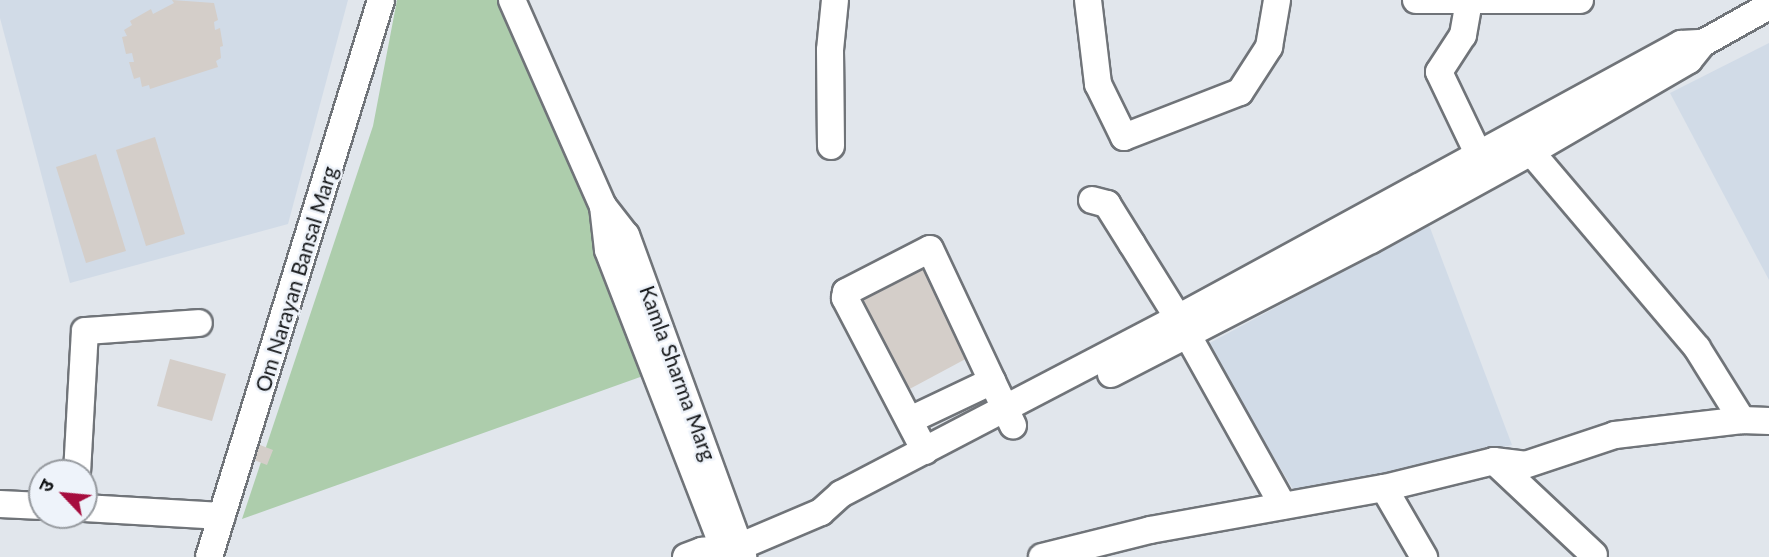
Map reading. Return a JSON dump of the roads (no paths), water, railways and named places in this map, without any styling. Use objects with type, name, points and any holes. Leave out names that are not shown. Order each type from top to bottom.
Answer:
[{"type":"street","name":"Om Narayan Bansal Marg","points":[[209,557],[381,0]]},
{"type":"street","name":"Kamla Sharma Marg","points":[[512,0],[603,206],[608,250],[667,372],[733,552]]},
{"type":"street","points":[[831,146],[830,50],[835,0]]},
{"type":"street","points":[[1088,0],[1098,84],[1124,137],[1240,92],[1269,47],[1277,0]]},
{"type":"street","points":[[1416,0],[1580,0]]},
{"type":"street","points":[[1469,1],[1463,35],[1439,72],[1483,166]]},
{"type":"street","points":[[821,512],[844,512],[1009,418],[1321,254],[1524,144],[1681,44],[1703,43],[1758,5]]},
{"type":"street","points":[[1524,144],[1697,348],[1742,420]]},
{"type":"street","points":[[1092,200],[1107,204],[1183,326],[1283,506]]},
{"type":"street","points":[[925,451],[845,298],[846,292],[930,249],[1009,418]]},
{"type":"street","points":[[77,459],[85,331],[199,323]]},
{"type":"street","points":[[910,420],[992,381]]},
{"type":"street","points":[[687,557],[733,552],[821,512],[841,494],[925,451],[1009,418]]},
{"type":"street","points":[[1056,555],[1150,530],[1384,488],[1494,461],[1525,465],[1615,435],[1742,420],[1769,421]]},
{"type":"street","points":[[1494,461],[1594,555]]},
{"type":"street","points":[[1384,488],[1424,557]]},
{"type":"street","points":[[0,503],[28,505]]},
{"type":"street","points":[[98,509],[222,516]]}]
